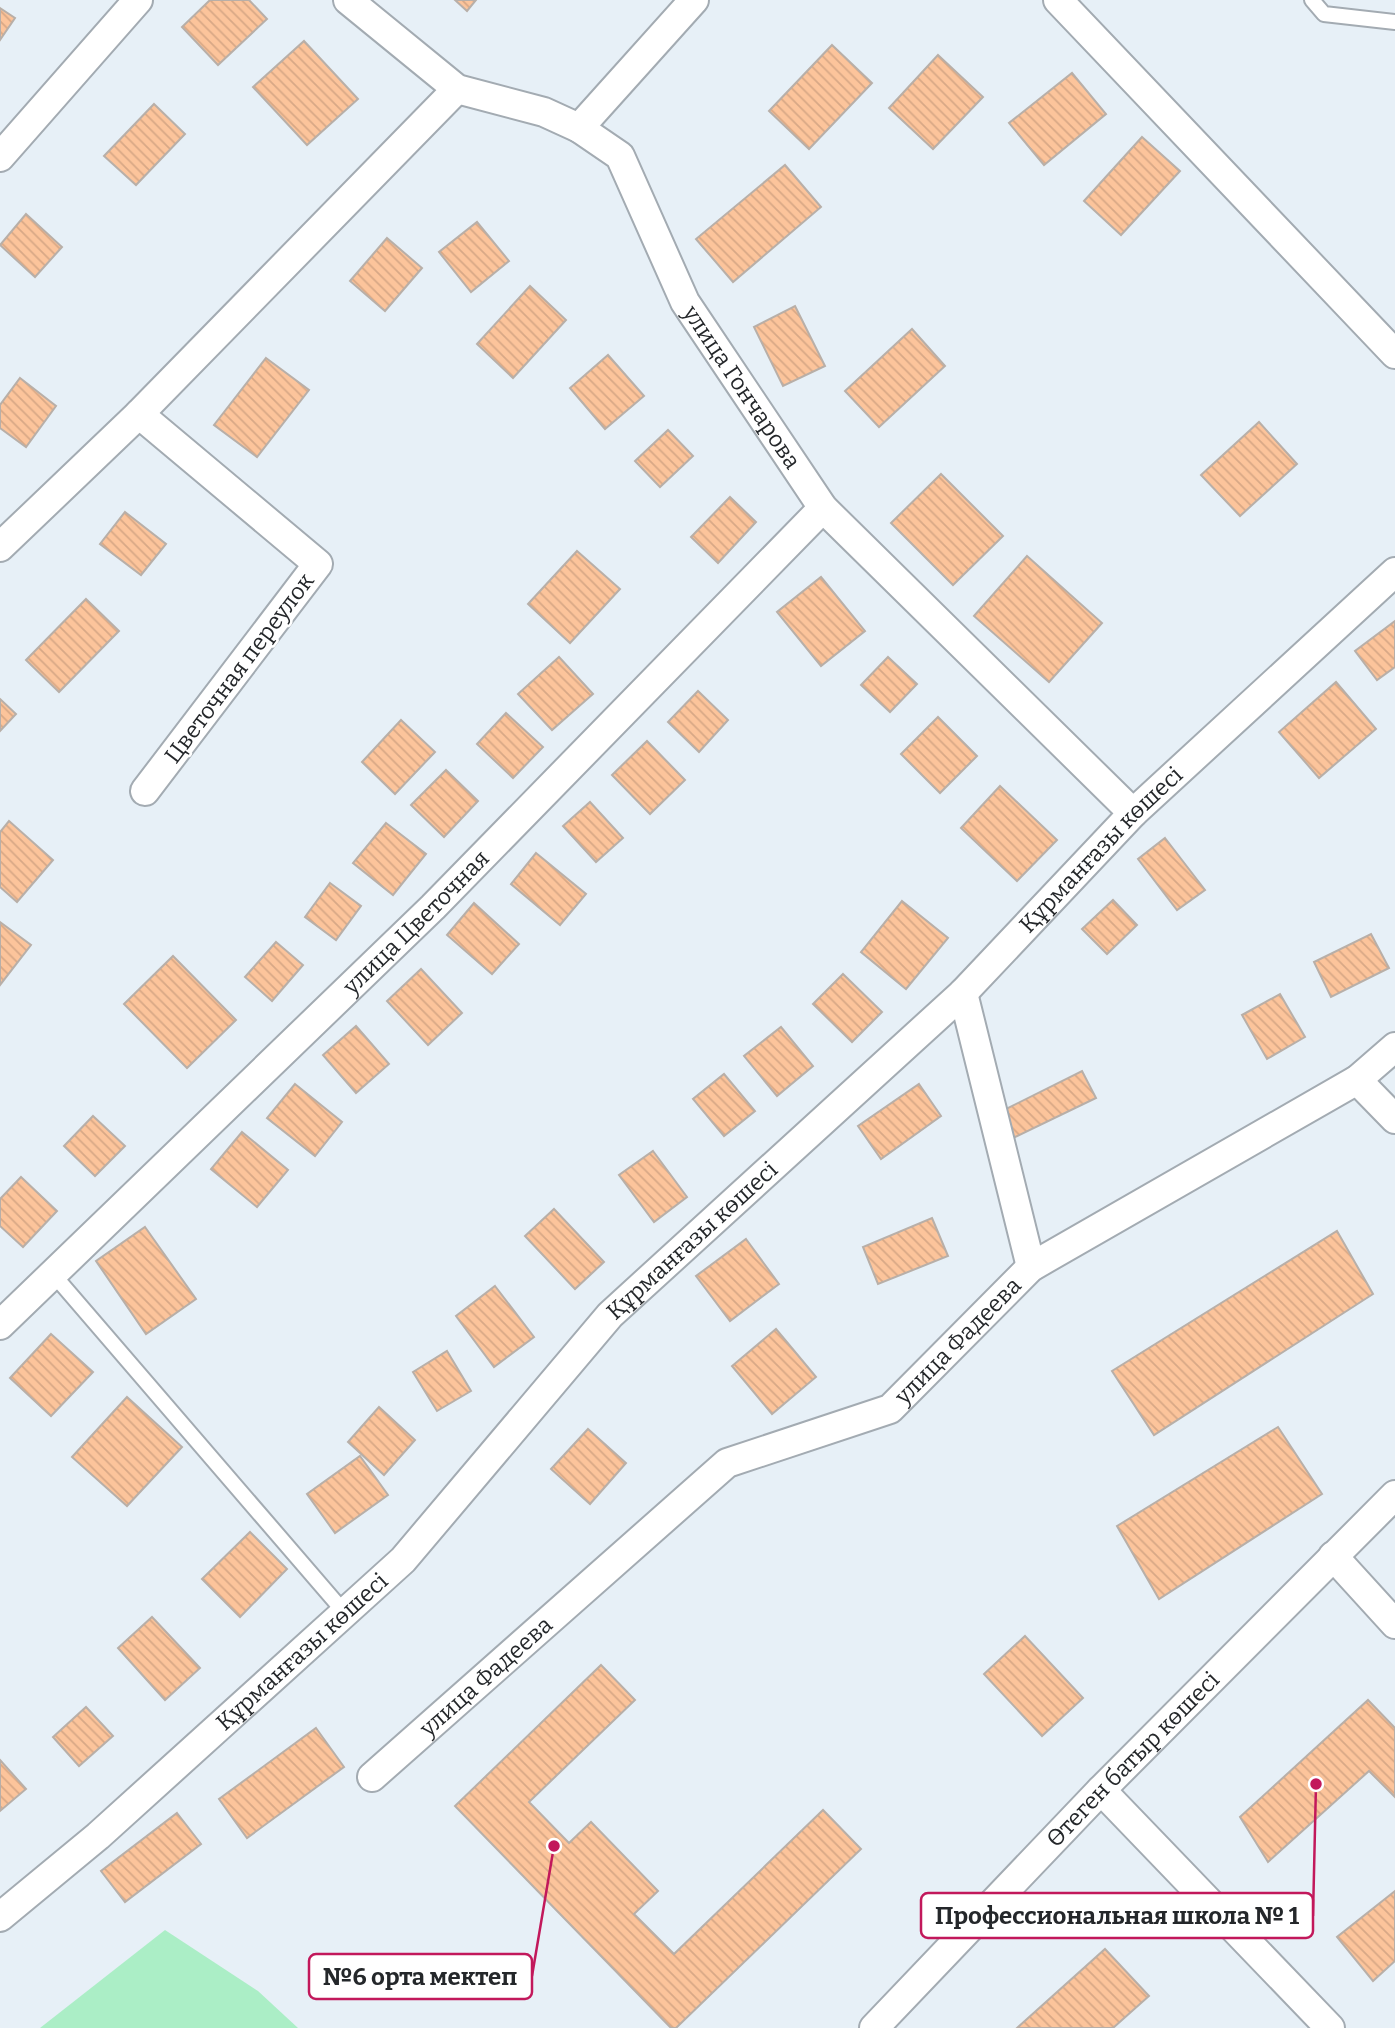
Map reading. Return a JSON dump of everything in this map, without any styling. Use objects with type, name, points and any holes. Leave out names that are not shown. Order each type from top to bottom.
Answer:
[{"type":"street","points":[[0,157],[138,0]]},
{"type":"street","name":"улица Гончарова","points":[[348,0],[457,89],[544,112],[579,128],[620,156],[685,302],[823,508],[1133,813]]},
{"type":"street","points":[[579,128],[694,0]]},
{"type":"street","points":[[1058,0],[1395,354]]},
{"type":"street","points":[[0,547],[139,414],[457,89]]},
{"type":"street","name":"Цветочная переулок","points":[[139,414],[318,564],[145,791]]},
{"type":"street","name":"улица Цветочная","points":[[0,1325],[433,907],[823,508]]},
{"type":"street","name":"Құрманғазы көшесі","points":[[0,1917],[98,1836],[403,1560],[610,1315],[963,993],[1133,813],[1395,572]]},
{"type":"street","points":[[963,993],[1031,1267]]},
{"type":"street","name":"улица Фадеева","points":[[372,1777],[727,1463],[890,1409],[1031,1267],[1357,1080],[1395,1047]]},
{"type":"street","points":[[1357,1080],[1395,1119]]},
{"type":"street","name":"Өтеген батыр көшесі","points":[[874,2028],[1101,1790],[1395,1494]]},
{"type":"street","points":[[1333,1556],[1395,1624]]},
{"type":"street","points":[[1101,1790],[1330,2028]]},
{"type":"lane","points":[[1312,0],[1324,14],[1395,22]]},
{"type":"lane","points":[[53,1274],[345,1613]]},
{"type":"green space","points":[[165,1930],[258,1991],[298,2028],[40,2028]]},
{"type":"building","points":[[210,0],[249,0],[267,19],[218,65],[182,27]]},
{"type":"building","points":[[455,0],[476,0],[467,11]]},
{"type":"building","points":[[0,8],[15,18],[0,40]]},
{"type":"building","points":[[304,41],[358,99],[307,145],[253,87]]},
{"type":"building","points":[[832,45],[872,83],[809,149],[769,111]]},
{"type":"building","points":[[938,55],[983,97],[933,149],[889,108]]},
{"type":"building","points":[[1072,73],[1106,114],[1044,165],[1009,123]]},
{"type":"building","points":[[154,104],[185,134],[136,185],[104,156]]},
{"type":"building","points":[[1142,137],[1180,171],[1121,235],[1084,201]]},
{"type":"building","points":[[785,165],[821,207],[733,282],[696,239]]},
{"type":"building","points":[[26,214],[62,247],[35,277],[0,245]]},
{"type":"building","points":[[477,222],[509,261],[471,292],[439,252]]},
{"type":"building","points":[[387,238],[422,268],[385,311],[350,281]]},
{"type":"building","points":[[530,286],[566,320],[513,378],[477,344]]},
{"type":"building","points":[[795,306],[825,366],[783,386],[754,327]]},
{"type":"building","points":[[912,329],[945,366],[879,427],[845,391]]},
{"type":"building","points":[[608,355],[644,396],[605,429],[570,388]]},
{"type":"building","points":[[266,358],[309,390],[257,457],[214,425]]},
{"type":"building","points":[[20,378],[56,406],[26,447],[0,428],[0,405]]},
{"type":"building","points":[[1259,422],[1297,464],[1240,516],[1201,475]]},
{"type":"building","points":[[668,430],[693,456],[660,487],[635,461]]},
{"type":"building","points":[[941,474],[1003,536],[953,585],[891,523]]},
{"type":"building","points":[[730,497],[756,522],[718,563],[691,537]]},
{"type":"building","points":[[125,512],[166,544],[141,575],[100,544]]},
{"type":"building","points":[[577,551],[620,589],[570,643],[528,604]]},
{"type":"building","points":[[1027,556],[1102,623],[1049,682],[974,616]]},
{"type":"building","points":[[821,577],[865,631],[821,666],[777,612]]},
{"type":"building","points":[[86,599],[119,631],[59,692],[26,660]]},
{"type":"building","points":[[1395,621],[1395,667],[1377,680],[1355,651]]},
{"type":"building","points":[[559,657],[593,694],[552,730],[518,694]]},
{"type":"building","points":[[888,657],[917,684],[890,712],[861,685]]},
{"type":"building","points":[[1336,682],[1376,729],[1319,778],[1279,732]]},
{"type":"building","points":[[698,691],[728,720],[699,752],[668,722]]},
{"type":"building","points":[[0,699],[16,714],[0,731]]},
{"type":"building","points":[[506,713],[543,747],[513,778],[477,744]]},
{"type":"building","points":[[938,717],[977,756],[940,793],[901,754]]},
{"type":"building","points":[[401,720],[435,752],[395,794],[362,762]]},
{"type":"building","points":[[647,741],[685,780],[650,814],[612,775]]},
{"type":"building","points":[[446,770],[478,801],[444,837],[411,805]]},
{"type":"building","points":[[1000,786],[1057,840],[1017,881],[961,828]]},
{"type":"building","points":[[590,802],[623,838],[596,862],[563,826]]},
{"type":"building","points":[[9,821],[53,860],[17,902],[0,887],[0,832]]},
{"type":"building","points":[[386,823],[426,854],[393,895],[353,863]]},
{"type":"building","points":[[1165,838],[1205,890],[1177,910],[1138,859]]},
{"type":"building","points":[[536,853],[586,894],[560,925],[511,884]]},
{"type":"building","points":[[330,883],[361,906],[336,940],[305,917]]},
{"type":"building","points":[[1113,900],[1137,925],[1107,954],[1082,929]]},
{"type":"building","points":[[902,901],[948,938],[906,989],[861,952]]},
{"type":"building","points":[[474,903],[519,944],[492,974],[447,935]]},
{"type":"building","points":[[0,922],[31,945],[0,985]]},
{"type":"building","points":[[1371,934],[1389,968],[1331,997],[1314,962]]},
{"type":"building","points":[[276,942],[303,965],[272,1001],[245,977]]},
{"type":"building","points":[[173,956],[236,1020],[187,1068],[124,1004]]},
{"type":"building","points":[[421,969],[462,1013],[428,1045],[387,1001]]},
{"type":"building","points":[[843,974],[882,1012],[852,1042],[813,1004]]},
{"type":"building","points":[[1280,994],[1305,1037],[1267,1059],[1242,1015]]},
{"type":"building","points":[[356,1026],[389,1064],[356,1093],[323,1055]]},
{"type":"building","points":[[781,1027],[813,1066],[777,1096],[744,1056]]},
{"type":"building","points":[[1082,1071],[1096,1098],[1013,1138],[1000,1112]]},
{"type":"building","points":[[724,1074],[755,1111],[724,1136],[693,1099]]},
{"type":"building","points":[[295,1084],[342,1122],[315,1156],[267,1118]]},
{"type":"building","points":[[919,1084],[941,1116],[881,1159],[858,1126]]},
{"type":"building","points":[[93,1116],[125,1146],[95,1176],[64,1146]]},
{"type":"building","points":[[242,1132],[288,1170],[257,1207],[211,1169]]},
{"type":"building","points":[[653,1151],[687,1197],[654,1222],[619,1175]]},
{"type":"building","points":[[21,1177],[57,1211],[23,1247],[0,1226],[0,1199]]},
{"type":"building","points":[[554,1209],[604,1262],[575,1289],[525,1236]]},
{"type":"building","points":[[932,1218],[948,1256],[878,1284],[863,1247]]},
{"type":"building","points":[[145,1227],[196,1299],[146,1334],[96,1261]]},
{"type":"building","points":[[1337,1231],[1373,1294],[1154,1435],[1112,1371]]},
{"type":"building","points":[[746,1239],[779,1284],[730,1321],[696,1276]]},
{"type":"building","points":[[495,1286],[534,1337],[494,1367],[456,1316]]},
{"type":"building","points":[[776,1329],[816,1377],[772,1414],[732,1366]]},
{"type":"building","points":[[51,1334],[93,1372],[51,1416],[10,1378]]},
{"type":"building","points":[[447,1351],[471,1391],[437,1411],[413,1372]]},
{"type":"building","points":[[127,1397],[182,1447],[127,1506],[72,1457]]},
{"type":"building","points":[[379,1407],[415,1440],[384,1475],[348,1442]]},
{"type":"building","points":[[1278,1427],[1322,1494],[1159,1599],[1117,1526]]},
{"type":"building","points":[[588,1429],[626,1463],[590,1504],[551,1469]]},
{"type":"building","points":[[360,1456],[388,1495],[335,1533],[307,1494]]},
{"type":"building","points":[[250,1532],[287,1569],[240,1617],[202,1579]]},
{"type":"building","points":[[152,1617],[200,1668],[165,1700],[118,1648]]},
{"type":"building","points":[[1025,1636],[1083,1698],[1042,1736],[984,1674]]},
{"type":"building","points":[[601,1665],[635,1700],[529,1802],[569,1843],[591,1822],[658,1891],[634,1914],[674,1954],[823,1810],[861,1849],[676,2028],[671,2028],[455,1806]]},
{"type":"building","points":[[1368,1700],[1395,1728],[1395,1797],[1369,1771],[1268,1862],[1240,1817]]},
{"type":"building","points":[[86,1707],[113,1736],[79,1766],[53,1737]]},
{"type":"building","points":[[316,1728],[344,1767],[247,1838],[219,1799]]},
{"type":"building","points":[[0,1760],[26,1789],[0,1811]]},
{"type":"building","points":[[177,1813],[201,1844],[125,1902],[101,1871]]},
{"type":"building","points":[[1395,1891],[1395,1961],[1373,1981],[1337,1937]]},
{"type":"building","points":[[1105,1949],[1149,1996],[1113,2028],[1017,2028]]},
{"type":"place","name":"Профессиональная школа № 1","points":[[1316,1784]]},
{"type":"place","name":"№6 орта мектеп","points":[[554,1846]]}]
